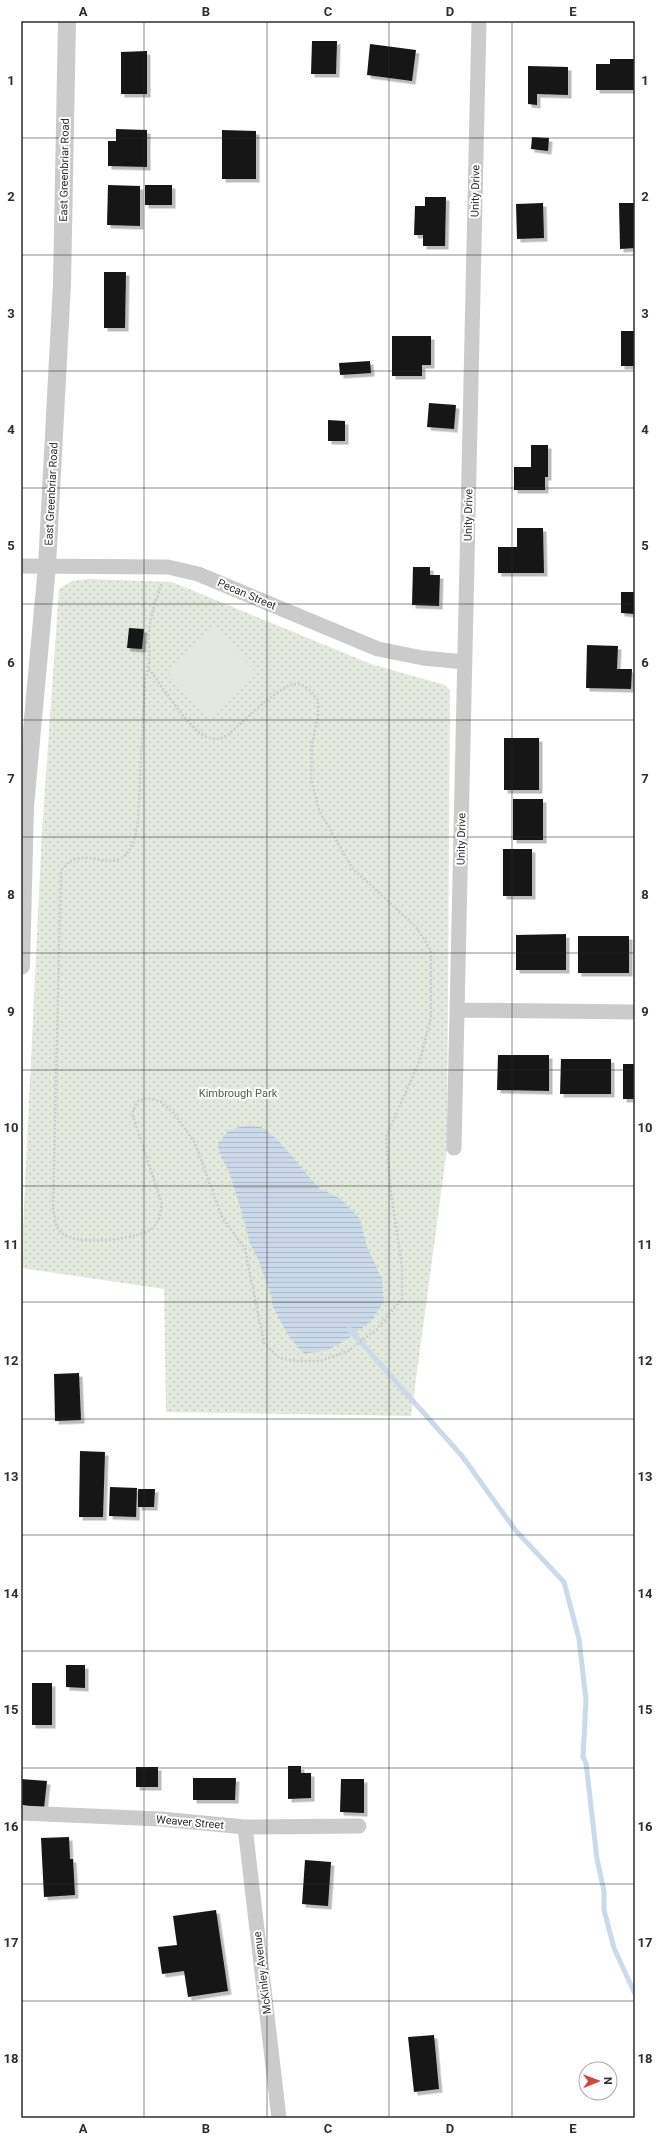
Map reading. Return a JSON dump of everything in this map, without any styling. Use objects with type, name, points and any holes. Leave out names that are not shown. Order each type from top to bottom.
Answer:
[{"type":"street","name":"East Greenbriar Road","points":[[21,966],[26,806],[47,566],[62,284],[68,21]]},
{"type":"street","name":"Unity Drive","points":[[454,1148],[479,21]]},
{"type":"street","name":"Pecan Street","points":[[21,566],[168,567],[198,574],[378,649],[423,658],[465,662]]},
{"type":"street","points":[[457,1010],[635,1012]]},
{"type":"street","name":"Weaver Street","points":[[21,1813],[161,1819],[245,1827],[359,1826]]},
{"type":"street","name":"McKinley Avenue","points":[[245,1827],[279,2118]]},
{"type":"path","points":[[149,669],[193,728],[206,737],[219,739],[228,735],[275,694],[296,684],[306,687],[318,700],[318,717],[312,744],[311,778],[319,810],[352,868],[416,927],[431,950],[431,1018],[420,1060],[386,1137],[390,1194],[402,1266],[402,1299],[371,1334],[348,1351],[320,1360],[296,1361],[279,1358],[264,1343],[245,1249],[222,1217],[195,1143],[174,1113],[161,1102],[148,1098],[139,1100],[133,1110],[133,1116],[162,1204],[160,1219],[151,1229],[120,1240],[95,1240],[67,1237],[58,1229],[53,1208],[61,871],[67,863],[77,858],[115,862],[127,856],[135,842],[138,822],[144,679],[149,669],[149,632],[154,604],[168,567]]},
{"type":"green space","name":"Kimbrough Park","points":[[88,579],[172,582],[371,664],[445,685],[450,690],[447,1149],[411,1416],[166,1412],[164,1289],[21,1268],[42,831],[59,589],[72,581]]},
{"type":"green space","points":[[213,627],[257,673],[211,717],[167,671]]},
{"type":"water","points":[[247,1125],[261,1127],[277,1139],[319,1188],[341,1199],[360,1219],[367,1247],[382,1279],[384,1302],[372,1320],[348,1339],[330,1349],[304,1353],[298,1348],[285,1330],[272,1305],[272,1299],[259,1261],[249,1242],[230,1175],[218,1148],[218,1143],[229,1130]]},
{"type":"building","points":[[312,41],[337,41],[336,74],[311,74]]},
{"type":"building","points":[[370,44],[416,50],[412,81],[367,75]]},
{"type":"building","points":[[147,51],[147,94],[121,94],[121,52]]},
{"type":"building","points":[[610,59],[635,59],[635,90],[596,90],[596,64],[610,64]]},
{"type":"building","points":[[528,66],[568,67],[568,95],[537,94],[537,105],[528,104]]},
{"type":"building","points":[[116,129],[147,130],[147,167],[108,166],[108,141],[116,141]]},
{"type":"building","points":[[222,130],[256,131],[256,179],[222,179]]},
{"type":"building","points":[[532,137],[549,138],[548,151],[531,149]]},
{"type":"building","points":[[108,185],[140,186],[140,226],[107,225]]},
{"type":"building","points":[[145,185],[172,185],[172,205],[145,205]]},
{"type":"building","points":[[425,197],[446,197],[445,246],[423,246],[423,235],[414,235],[415,206],[425,206]]},
{"type":"building","points":[[543,203],[544,238],[517,239],[516,204]]},
{"type":"building","points":[[619,203],[635,203],[635,248],[620,249]]},
{"type":"building","points":[[104,272],[126,272],[125,328],[104,328]]},
{"type":"building","points":[[621,331],[635,331],[635,366],[621,366]]},
{"type":"building","points":[[392,336],[431,336],[431,365],[422,365],[422,376],[392,376]]},
{"type":"building","points":[[370,361],[371,373],[340,375],[339,363]]},
{"type":"building","points":[[429,403],[456,405],[454,429],[427,427]]},
{"type":"building","points":[[328,420],[345,421],[345,441],[328,441]]},
{"type":"building","points":[[531,445],[548,445],[548,477],[545,477],[545,490],[514,490],[514,467],[531,467]]},
{"type":"building","points":[[517,528],[543,528],[544,573],[498,573],[498,547],[517,547]]},
{"type":"building","points":[[413,567],[430,567],[430,575],[440,575],[439,606],[412,605]]},
{"type":"building","points":[[621,592],[635,592],[635,614],[621,613]]},
{"type":"building","points":[[129,628],[144,629],[142,649],[127,648]]},
{"type":"building","points":[[587,645],[618,646],[617,669],[632,669],[631,689],[586,688]]},
{"type":"building","points":[[504,738],[539,738],[539,790],[504,790]]},
{"type":"building","points":[[513,799],[543,799],[543,840],[513,840]]},
{"type":"building","points":[[503,849],[532,849],[532,896],[503,896]]},
{"type":"building","points":[[566,934],[566,970],[516,970],[516,935]]},
{"type":"building","points":[[578,936],[629,936],[629,973],[578,973]]},
{"type":"building","points":[[498,1055],[549,1055],[549,1091],[497,1090]]},
{"type":"building","points":[[561,1059],[611,1059],[611,1094],[560,1094]]},
{"type":"building","points":[[623,1064],[635,1064],[635,1099],[623,1099]]},
{"type":"building","points":[[79,1373],[81,1420],[55,1421],[54,1374]]},
{"type":"building","points":[[80,1451],[105,1452],[103,1517],[79,1517]]},
{"type":"building","points":[[110,1487],[137,1488],[136,1517],[109,1516]]},
{"type":"building","points":[[138,1489],[155,1489],[154,1507],[138,1507]]},
{"type":"building","points":[[66,1665],[85,1665],[85,1688],[66,1687]]},
{"type":"building","points":[[32,1683],[52,1683],[52,1725],[32,1725]]},
{"type":"building","points":[[288,1766],[301,1766],[301,1773],[311,1773],[311,1798],[288,1799]]},
{"type":"building","points":[[136,1767],[158,1767],[158,1787],[136,1787]]},
{"type":"building","points":[[193,1778],[236,1778],[235,1800],[193,1800]]},
{"type":"building","points":[[21,1779],[47,1781],[44,1808],[21,1805]]},
{"type":"building","points":[[341,1779],[364,1779],[364,1813],[340,1812]]},
{"type":"building","points":[[69,1837],[70,1859],[73,1859],[75,1895],[44,1897],[41,1838]]},
{"type":"building","points":[[305,1860],[331,1862],[328,1906],[302,1904]]},
{"type":"building","points":[[216,1910],[228,1991],[188,1997],[184,1971],[162,1974],[158,1947],[177,1945],[173,1916]]},
{"type":"building","points":[[434,2035],[439,2089],[414,2092],[408,2037]]},
{"type":"waterway","points":[[349,1329],[462,1456],[516,1531],[564,1582],[579,1639],[586,1700],[583,1757],[586,1763],[597,1859],[604,1891],[604,1910],[614,1948],[635,1994]]}]
